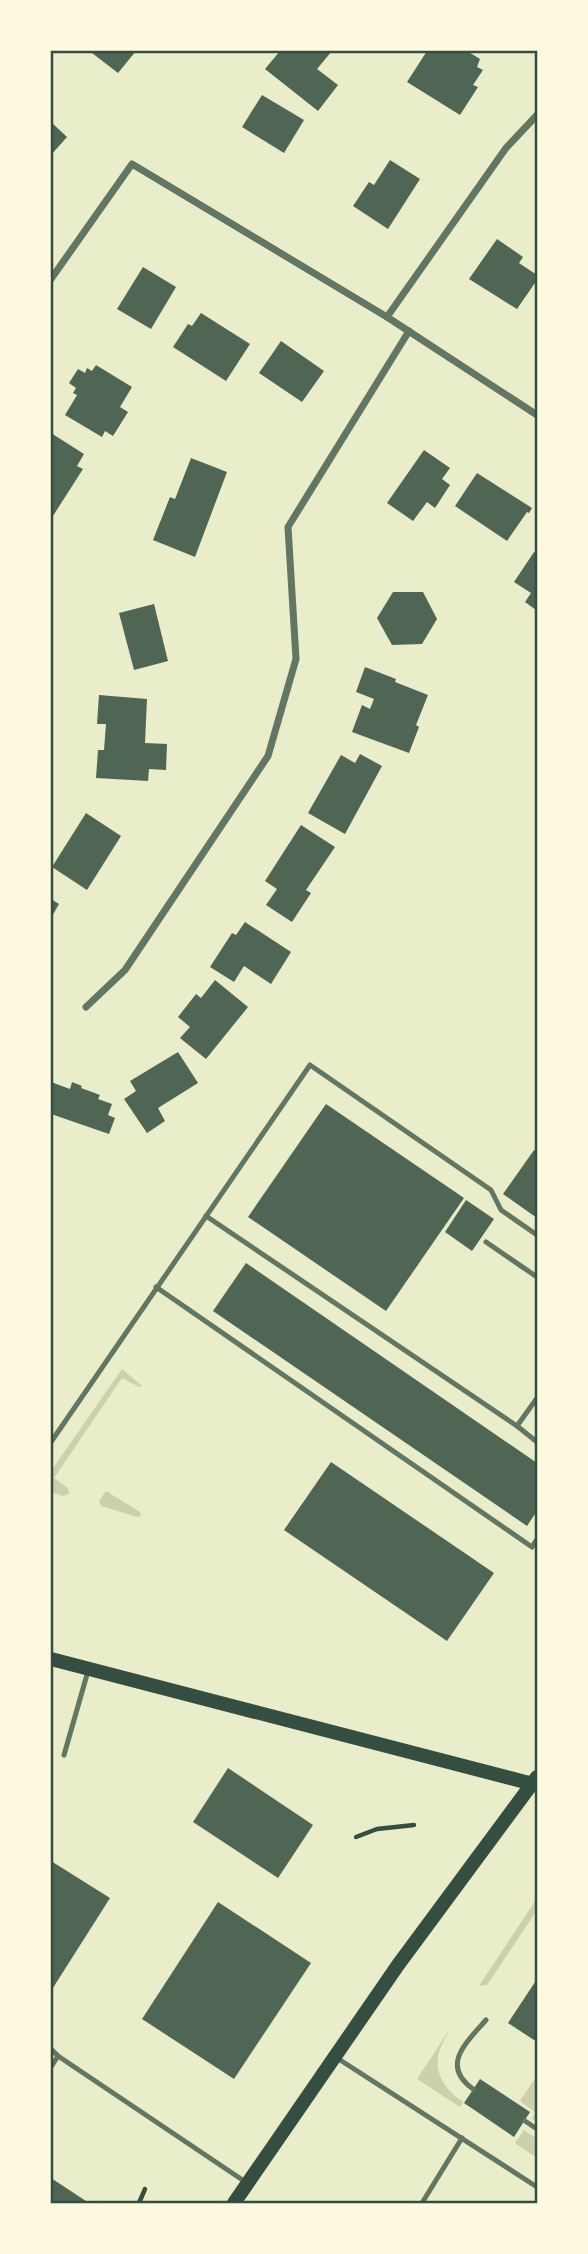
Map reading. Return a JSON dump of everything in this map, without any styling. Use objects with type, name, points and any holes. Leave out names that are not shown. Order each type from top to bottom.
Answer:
[{"type":"main road","points":[[51,1659],[535,1782],[398,1965],[234,2203]]},
{"type":"street","points":[[387,317],[506,148],[537,115]]},
{"type":"street","points":[[51,279],[132,164],[387,317],[537,415]]},
{"type":"street","points":[[86,1007],[125,970],[268,755],[296,660],[288,527],[409,331]]},
{"type":"lane","points":[[51,1442],[310,1065],[491,1190],[501,1209],[537,1235]]},
{"type":"lane","points":[[206,1216],[537,1442]]},
{"type":"lane","points":[[486,1242],[537,1277]]},
{"type":"lane","points":[[156,1287],[532,1547],[537,1539]]},
{"type":"lane","points":[[517,1426],[537,1398]]},
{"type":"lane","points":[[64,1755],[89,1670]]},
{"type":"lane","points":[[473,2089],[461,2077],[457,2061],[464,2046],[486,2020]]},
{"type":"lane","points":[[51,2049],[247,2183]]},
{"type":"lane","points":[[51,2067],[58,2056]]},
{"type":"lane","points":[[335,2056],[537,2187]]},
{"type":"lane","points":[[525,2121],[537,2129]]},
{"type":"lane","points":[[422,2203],[462,2138]]},
{"type":"path","points":[[356,1837],[377,1829],[414,1825]]},
{"type":"path","points":[[139,2203],[145,2189]]},
{"type":"green space","points":[[122,1369],[142,1386],[122,1378],[54,1478],[68,1488],[69,1494],[63,1496],[51,1492],[51,1471]]},
{"type":"green space","points":[[106,1491],[140,1512],[141,1516],[101,1506],[99,1501]]},
{"type":"green space","points":[[537,1898],[537,1910],[487,1985],[479,1986]]},
{"type":"green space","points":[[450,2029],[438,2057],[439,2073],[446,2086],[463,2102],[460,2107],[417,2079]]},
{"type":"green space","points":[[536,2077],[537,2122],[532,2119],[535,2112],[520,2101]]},
{"type":"green space","points":[[524,2130],[537,2139],[537,2158],[515,2143]]},
{"type":"building","points":[[136,51],[118,73],[92,53]]},
{"type":"building","points":[[280,51],[332,51],[317,69],[338,85],[318,111],[265,69]]},
{"type":"building","points":[[427,51],[467,51],[480,59],[477,67],[483,70],[473,85],[478,87],[460,115],[407,82]]},
{"type":"building","points":[[262,95],[304,120],[284,153],[242,127]]},
{"type":"building","points":[[51,122],[67,137],[51,155]]},
{"type":"building","points":[[390,160],[420,179],[388,229],[353,206],[369,182],[374,185]]},
{"type":"building","points":[[497,239],[523,257],[519,263],[537,275],[537,280],[517,309],[469,279]]},
{"type":"building","points":[[143,267],[176,287],[151,329],[117,309]]},
{"type":"building","points":[[201,313],[250,344],[226,381],[173,347],[188,324],[192,326]]},
{"type":"building","points":[[281,341],[324,371],[302,402],[259,373]]},
{"type":"building","points":[[96,365],[132,387],[120,407],[128,412],[113,436],[105,431],[102,437],[65,415],[77,395],[73,393],[76,388],[69,383],[78,369],[85,373],[87,368],[92,371]]},
{"type":"building","points":[[51,433],[84,454],[77,466],[83,469],[51,519]]},
{"type":"building","points":[[424,450],[450,468],[442,479],[450,485],[435,508],[427,502],[413,521],[387,503]]},
{"type":"building","points":[[191,458],[227,472],[195,557],[153,540],[170,497],[175,499]]},
{"type":"building","points":[[477,473],[532,508],[507,541],[455,506]]},
{"type":"building","points":[[534,552],[537,554],[536,610],[525,602],[531,593],[514,582]]},
{"type":"building","points":[[393,592],[423,592],[437,619],[422,644],[392,645],[377,618]]},
{"type":"building","points":[[154,604],[168,661],[134,670],[119,613]]},
{"type":"building","points":[[365,667],[428,695],[409,753],[352,732],[362,705],[370,709],[374,699],[356,692]]},
{"type":"building","points":[[99,695],[147,699],[145,743],[167,744],[166,770],[149,769],[148,781],[96,778],[98,750],[104,750],[106,724],[97,724]]},
{"type":"building","points":[[360,754],[382,766],[345,834],[308,813],[341,755],[355,763]]},
{"type":"building","points":[[86,813],[121,836],[87,890],[52,867]]},
{"type":"building","points":[[301,825],[335,847],[306,890],[311,893],[292,922],[266,905],[277,889],[265,881]]},
{"type":"building","points":[[51,899],[59,904],[51,918]]},
{"type":"building","points":[[245,922],[291,952],[271,984],[244,966],[234,982],[210,967],[232,933],[236,935]]},
{"type":"building","points":[[215,980],[248,1007],[206,1059],[180,1038],[190,1027],[178,1017],[196,994],[201,998]]},
{"type":"building","points":[[178,1052],[198,1083],[158,1108],[165,1121],[147,1133],[124,1099],[136,1091],[130,1081]]},
{"type":"building","points":[[51,1082],[70,1089],[72,1082],[100,1095],[98,1099],[112,1104],[108,1115],[115,1118],[109,1134],[51,1114]]},
{"type":"building","points":[[326,1104],[464,1198],[386,1311],[248,1217]]},
{"type":"building","points":[[534,1150],[537,1152],[537,1218],[503,1194]]},
{"type":"building","points":[[466,1200],[494,1219],[472,1251],[445,1232]]},
{"type":"building","points":[[246,1263],[537,1463],[537,1511],[527,1526],[213,1311]]},
{"type":"building","points":[[331,1462],[494,1573],[447,1641],[284,1530]]},
{"type":"building","points":[[228,1768],[313,1825],[278,1878],[193,1822]]},
{"type":"building","points":[[51,1861],[110,1898],[51,1991]]},
{"type":"building","points":[[218,1902],[311,1963],[234,2079],[142,2019]]},
{"type":"building","points":[[537,1979],[537,2042],[508,2023]]},
{"type":"building","points":[[480,2079],[530,2112],[514,2137],[464,2103]]},
{"type":"building","points":[[51,2178],[89,2203],[51,2203]]}]
